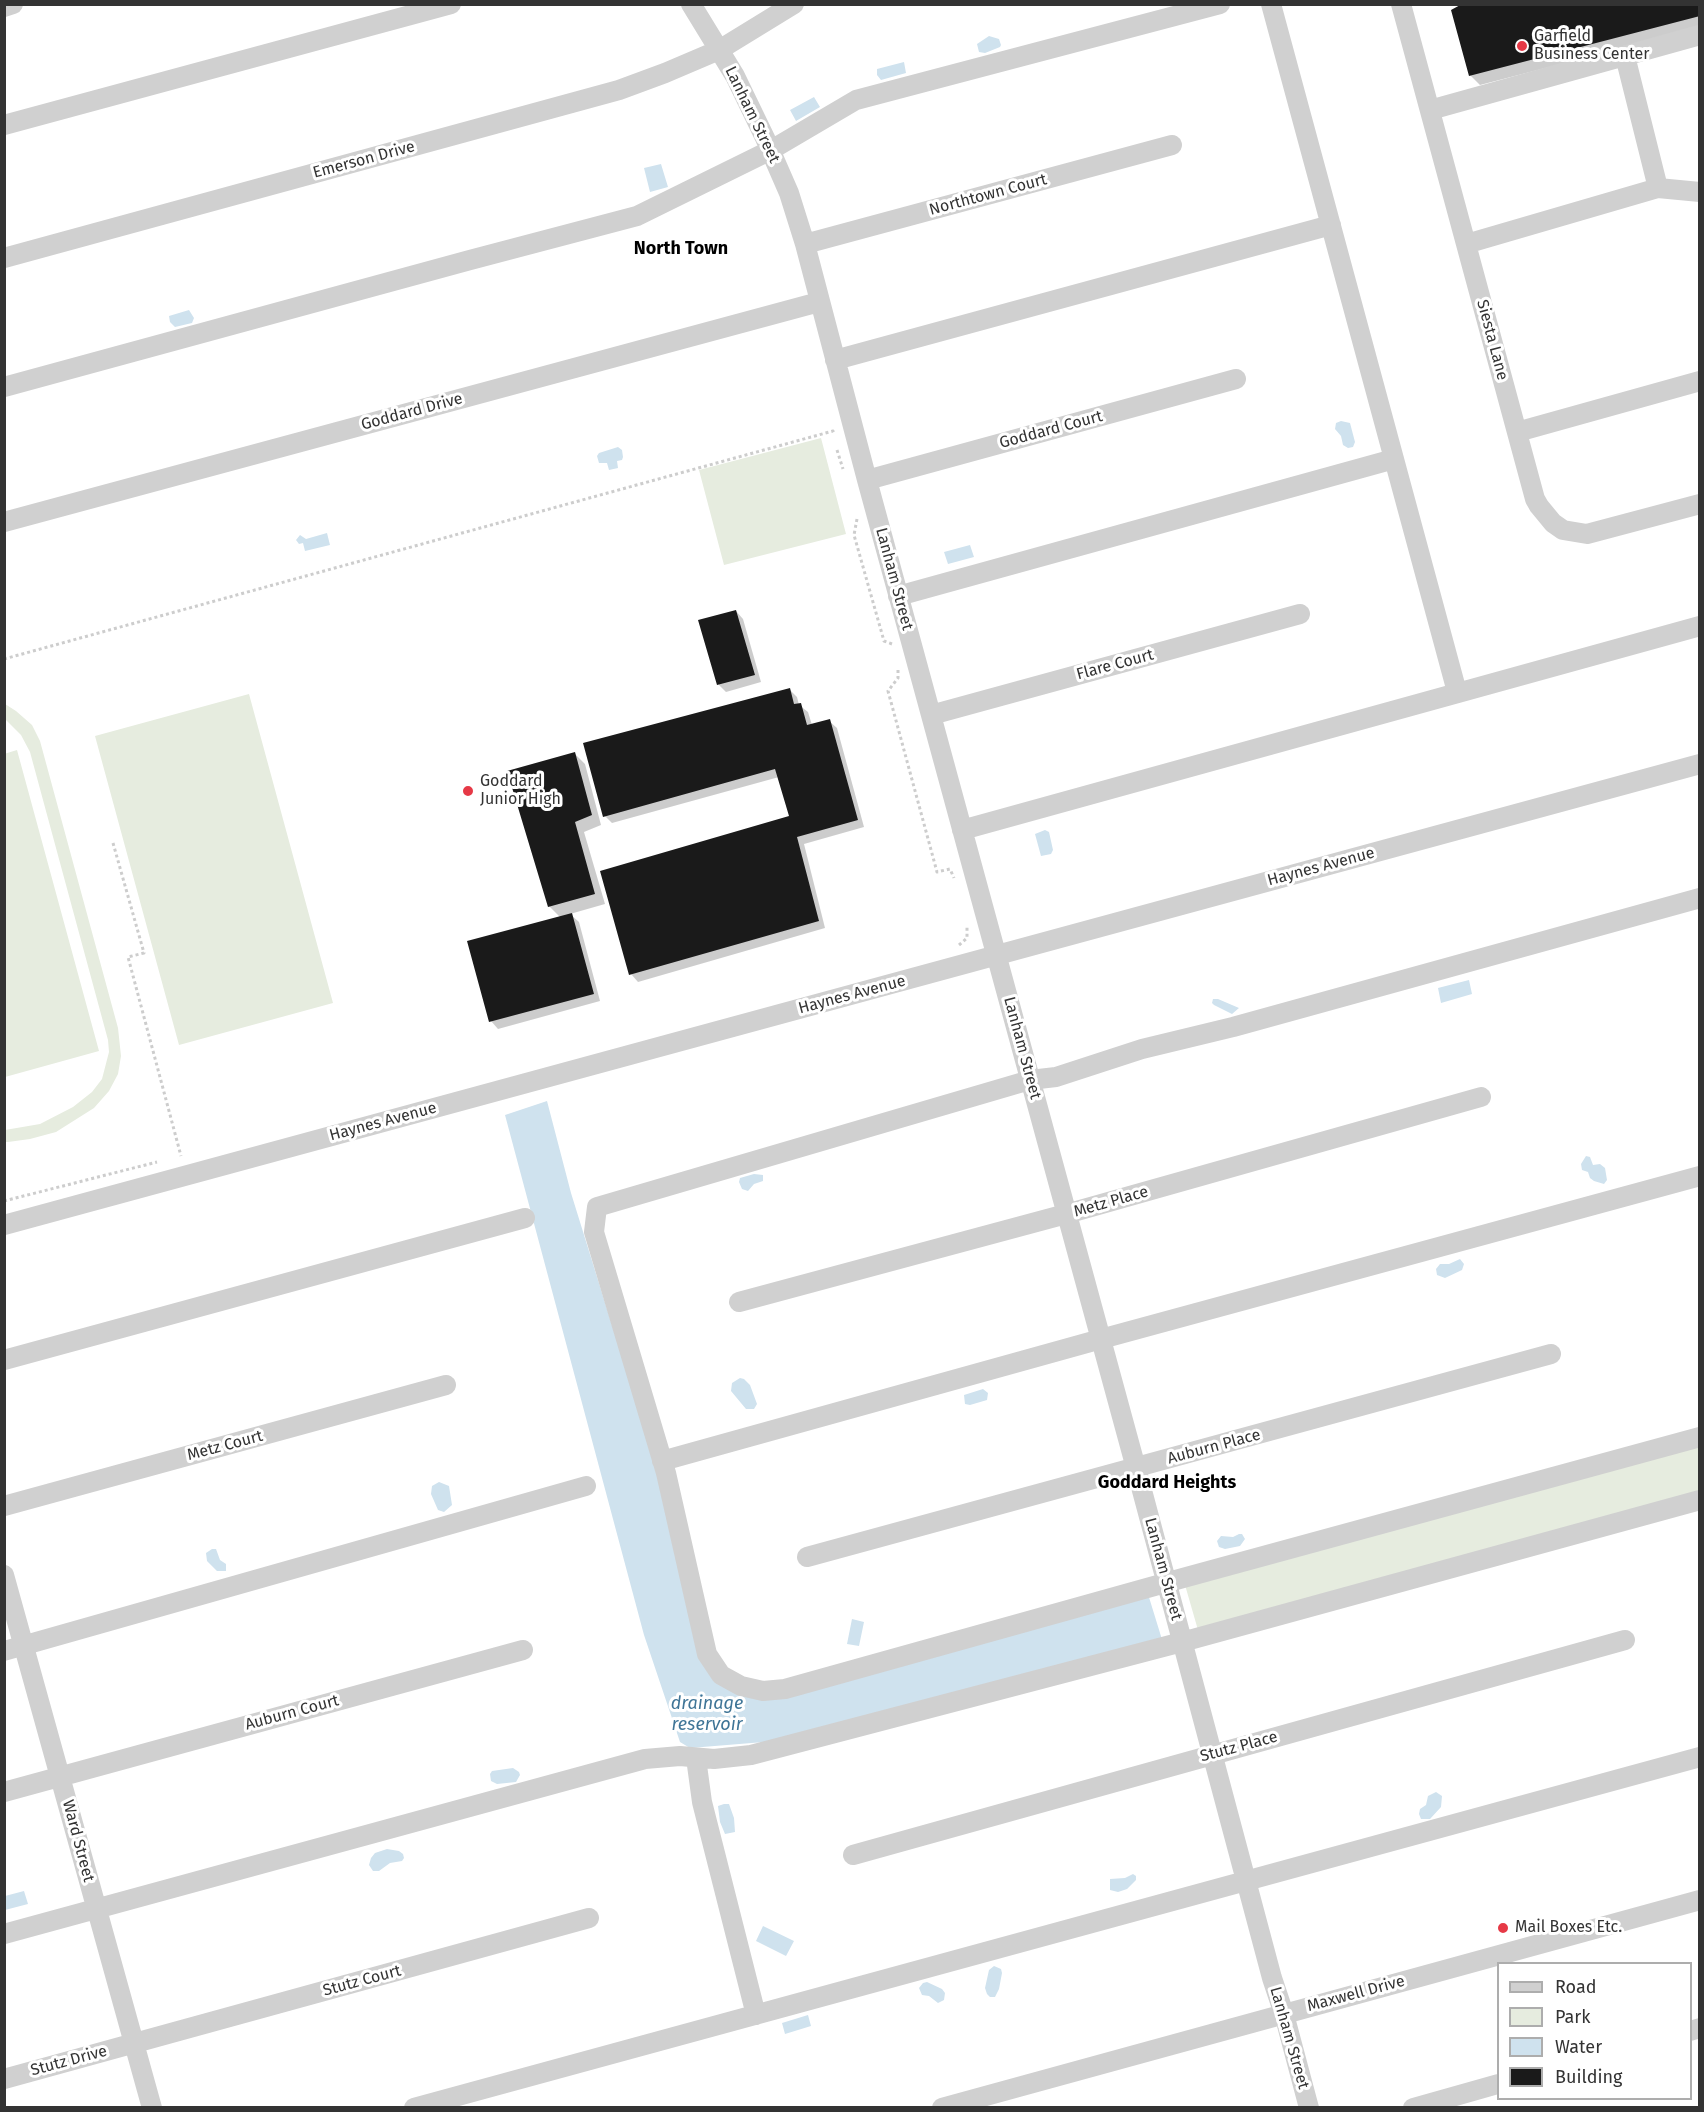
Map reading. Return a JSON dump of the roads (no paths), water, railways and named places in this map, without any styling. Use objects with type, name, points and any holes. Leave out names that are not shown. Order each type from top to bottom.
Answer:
[{"type":"street","points":[[4,7],[13,4]]},
{"type":"street","points":[[4,125],[451,4]]},
{"type":"street","name":"Lanham Street","points":[[692,4],[741,88],[771,150],[789,193],[805,244],[834,360],[1309,2108]]},
{"type":"street","name":"Emerson Drive","points":[[4,258],[593,98],[643,82],[719,50],[794,4]]},
{"type":"street","points":[[4,387],[637,216],[771,150],[856,100],[1220,4]]},
{"type":"street","points":[[1271,4],[1456,692]]},
{"type":"street","name":"Siesta Lane","points":[[1401,4],[1535,499],[1553,523],[1563,530],[1577,534],[1587,534],[1700,504]]},
{"type":"street","points":[[1430,110],[1700,35]]},
{"type":"street","points":[[1625,56],[1658,188]]},
{"type":"street","name":"Northtown Court","points":[[805,244],[1172,145]]},
{"type":"street","points":[[1466,244],[1658,188],[1700,192]]},
{"type":"street","points":[[834,360],[1331,225]]},
{"type":"street","name":"Goddard Drive","points":[[4,522],[819,302]]},
{"type":"street","name":"Goddard Court","points":[[867,480],[1236,379]]},
{"type":"street","points":[[1517,432],[1700,381]]},
{"type":"street","points":[[898,596],[1394,459]]},
{"type":"street","name":"Flare Court","points":[[930,715],[1300,614]]},
{"type":"street","points":[[962,830],[1700,626]]},
{"type":"street","name":"Haynes Avenue","points":[[4,1225],[1700,764]]},
{"type":"street","points":[[1700,898],[1142,1049],[1056,1077],[1030,1080],[597,1207],[594,1232],[662,1461],[707,1654],[721,1675],[741,1686],[763,1691],[785,1689],[1166,1582],[1700,1437]]},
{"type":"street","name":"Metz Place","points":[[739,1302],[1066,1214],[1481,1097]]},
{"type":"street","points":[[662,1461],[1700,1176]]},
{"type":"street","points":[[4,1360],[525,1218]]},
{"type":"street","name":"Auburn Place","points":[[807,1557],[1551,1354]]},
{"type":"street","name":"Metz Court","points":[[4,1506],[446,1385]]},
{"type":"street","points":[[4,1650],[586,1486]]},
{"type":"street","points":[[4,1934],[645,1759],[680,1756],[714,1760],[751,1755],[1182,1642],[1700,1500]]},
{"type":"street","name":"Ward Street","points":[[4,1575],[152,2108]]},
{"type":"street","name":"Stutz Place","points":[[853,1855],[1625,1640]]},
{"type":"street","name":"Auburn Court","points":[[4,1792],[524,1650]]},
{"type":"street","points":[[414,2108],[1700,1756]]},
{"type":"street","points":[[696,1758],[702,1802],[756,2015]]},
{"type":"street","name":"Maxwell Drive","points":[[942,2108],[1700,1900]]},
{"type":"street","name":"Stutz Court","points":[[134,2043],[589,1918]]},
{"type":"street","name":"Stutz Drive","points":[[4,2079],[134,2043]]},
{"type":"street","points":[[1413,2108],[1497,2084]]},
{"type":"water","points":[[989,36],[999,39],[1000,47],[985,53],[979,52],[977,44]]},
{"type":"water","points":[[904,62],[906,73],[881,80],[877,75],[877,69]]},
{"type":"water","points":[[814,97],[820,107],[796,121],[790,110]]},
{"type":"water","points":[[661,164],[668,187],[650,192],[644,168]]},
{"type":"water","points":[[189,310],[194,318],[192,323],[175,327],[170,322],[169,316]]},
{"type":"water","points":[[1341,421],[1350,423],[1355,442],[1353,447],[1348,448],[1343,445],[1341,436],[1335,429],[1336,423]]},
{"type":"water","points":[[618,447],[622,450],[623,457],[622,460],[617,461],[618,468],[609,470],[607,463],[599,463],[597,456],[599,453]]},
{"type":"water","points":[[327,533],[330,545],[305,551],[303,543],[299,544],[296,540],[300,535],[306,539]]},
{"type":"water","points":[[970,545],[974,557],[948,564],[944,552]]},
{"type":"water","points":[[1045,830],[1049,832],[1053,850],[1051,854],[1041,856],[1035,834]]},
{"type":"water","points":[[1469,980],[1472,994],[1441,1003],[1438,988]]},
{"type":"water","points":[[1213,999],[1239,1008],[1232,1014],[1214,1005]]},
{"type":"water","name":"drainage reservoir","points":[[547,1101],[571,1193],[624,1364],[670,1492],[699,1657],[742,1695],[1148,1594],[1164,1646],[764,1742],[690,1748],[680,1742],[644,1635],[505,1115]]},
{"type":"water","points":[[1586,1156],[1590,1157],[1593,1165],[1600,1164],[1605,1168],[1607,1180],[1604,1184],[1594,1181],[1588,1172],[1582,1170],[1581,1164]]},
{"type":"water","points":[[754,1174],[763,1175],[763,1181],[754,1184],[748,1191],[742,1189],[740,1178]]},
{"type":"water","points":[[1460,1259],[1464,1264],[1462,1270],[1445,1278],[1437,1275],[1436,1269],[1440,1264],[1449,1264]]},
{"type":"water","points":[[740,1378],[750,1385],[757,1404],[754,1409],[746,1409],[731,1391],[732,1383]]},
{"type":"water","points":[[983,1389],[988,1393],[987,1400],[970,1405],[965,1404],[964,1395]]},
{"type":"water","points":[[439,1482],[449,1486],[452,1505],[444,1512],[438,1510],[431,1494],[432,1486]]},
{"type":"water","points":[[1242,1534],[1245,1539],[1240,1546],[1225,1549],[1219,1547],[1217,1541],[1221,1536],[1233,1537]]},
{"type":"water","points":[[216,1549],[220,1560],[226,1564],[226,1571],[217,1571],[207,1561],[206,1553]]},
{"type":"water","points":[[852,1619],[864,1622],[859,1646],[847,1644]]},
{"type":"water","points":[[513,1768],[520,1775],[516,1782],[497,1784],[491,1781],[492,1771]]},
{"type":"water","points":[[1436,1792],[1442,1796],[1441,1807],[1430,1819],[1421,1819],[1420,1809],[1426,1805],[1428,1796]]},
{"type":"water","points":[[729,1804],[734,1818],[735,1832],[725,1834],[720,1822],[718,1806]]},
{"type":"water","points":[[387,1849],[399,1851],[404,1858],[402,1861],[390,1863],[379,1871],[373,1871],[369,1865],[371,1858],[375,1853]]},
{"type":"water","points":[[1133,1874],[1136,1880],[1127,1889],[1118,1892],[1110,1890],[1110,1879],[1125,1878]]},
{"type":"water","points":[[24,1891],[28,1904],[5,1910],[5,1896]]},
{"type":"water","points":[[763,1926],[794,1941],[786,1956],[756,1941]]},
{"type":"water","points":[[994,1966],[1001,1969],[1002,1973],[995,1997],[990,1997],[985,1988],[989,1970]]},
{"type":"water","points":[[927,1982],[942,1989],[945,1993],[944,2000],[938,2003],[929,1996],[922,1995],[919,1988]]},
{"type":"water","points":[[808,2015],[811,2026],[785,2034],[782,2023]]},
{"type":"place","name":"Garfield Business Center","points":[[1522,46]]},
{"type":"place","name":"Goddard Junior High","points":[[468,791]]},
{"type":"place","name":"Mail Boxes Etc.","points":[[1503,1928]]},
{"type":"district","name":"North Town","points":[[681,249]]},
{"type":"district","name":"Goddard Heights","points":[[1167,1483]]}]
